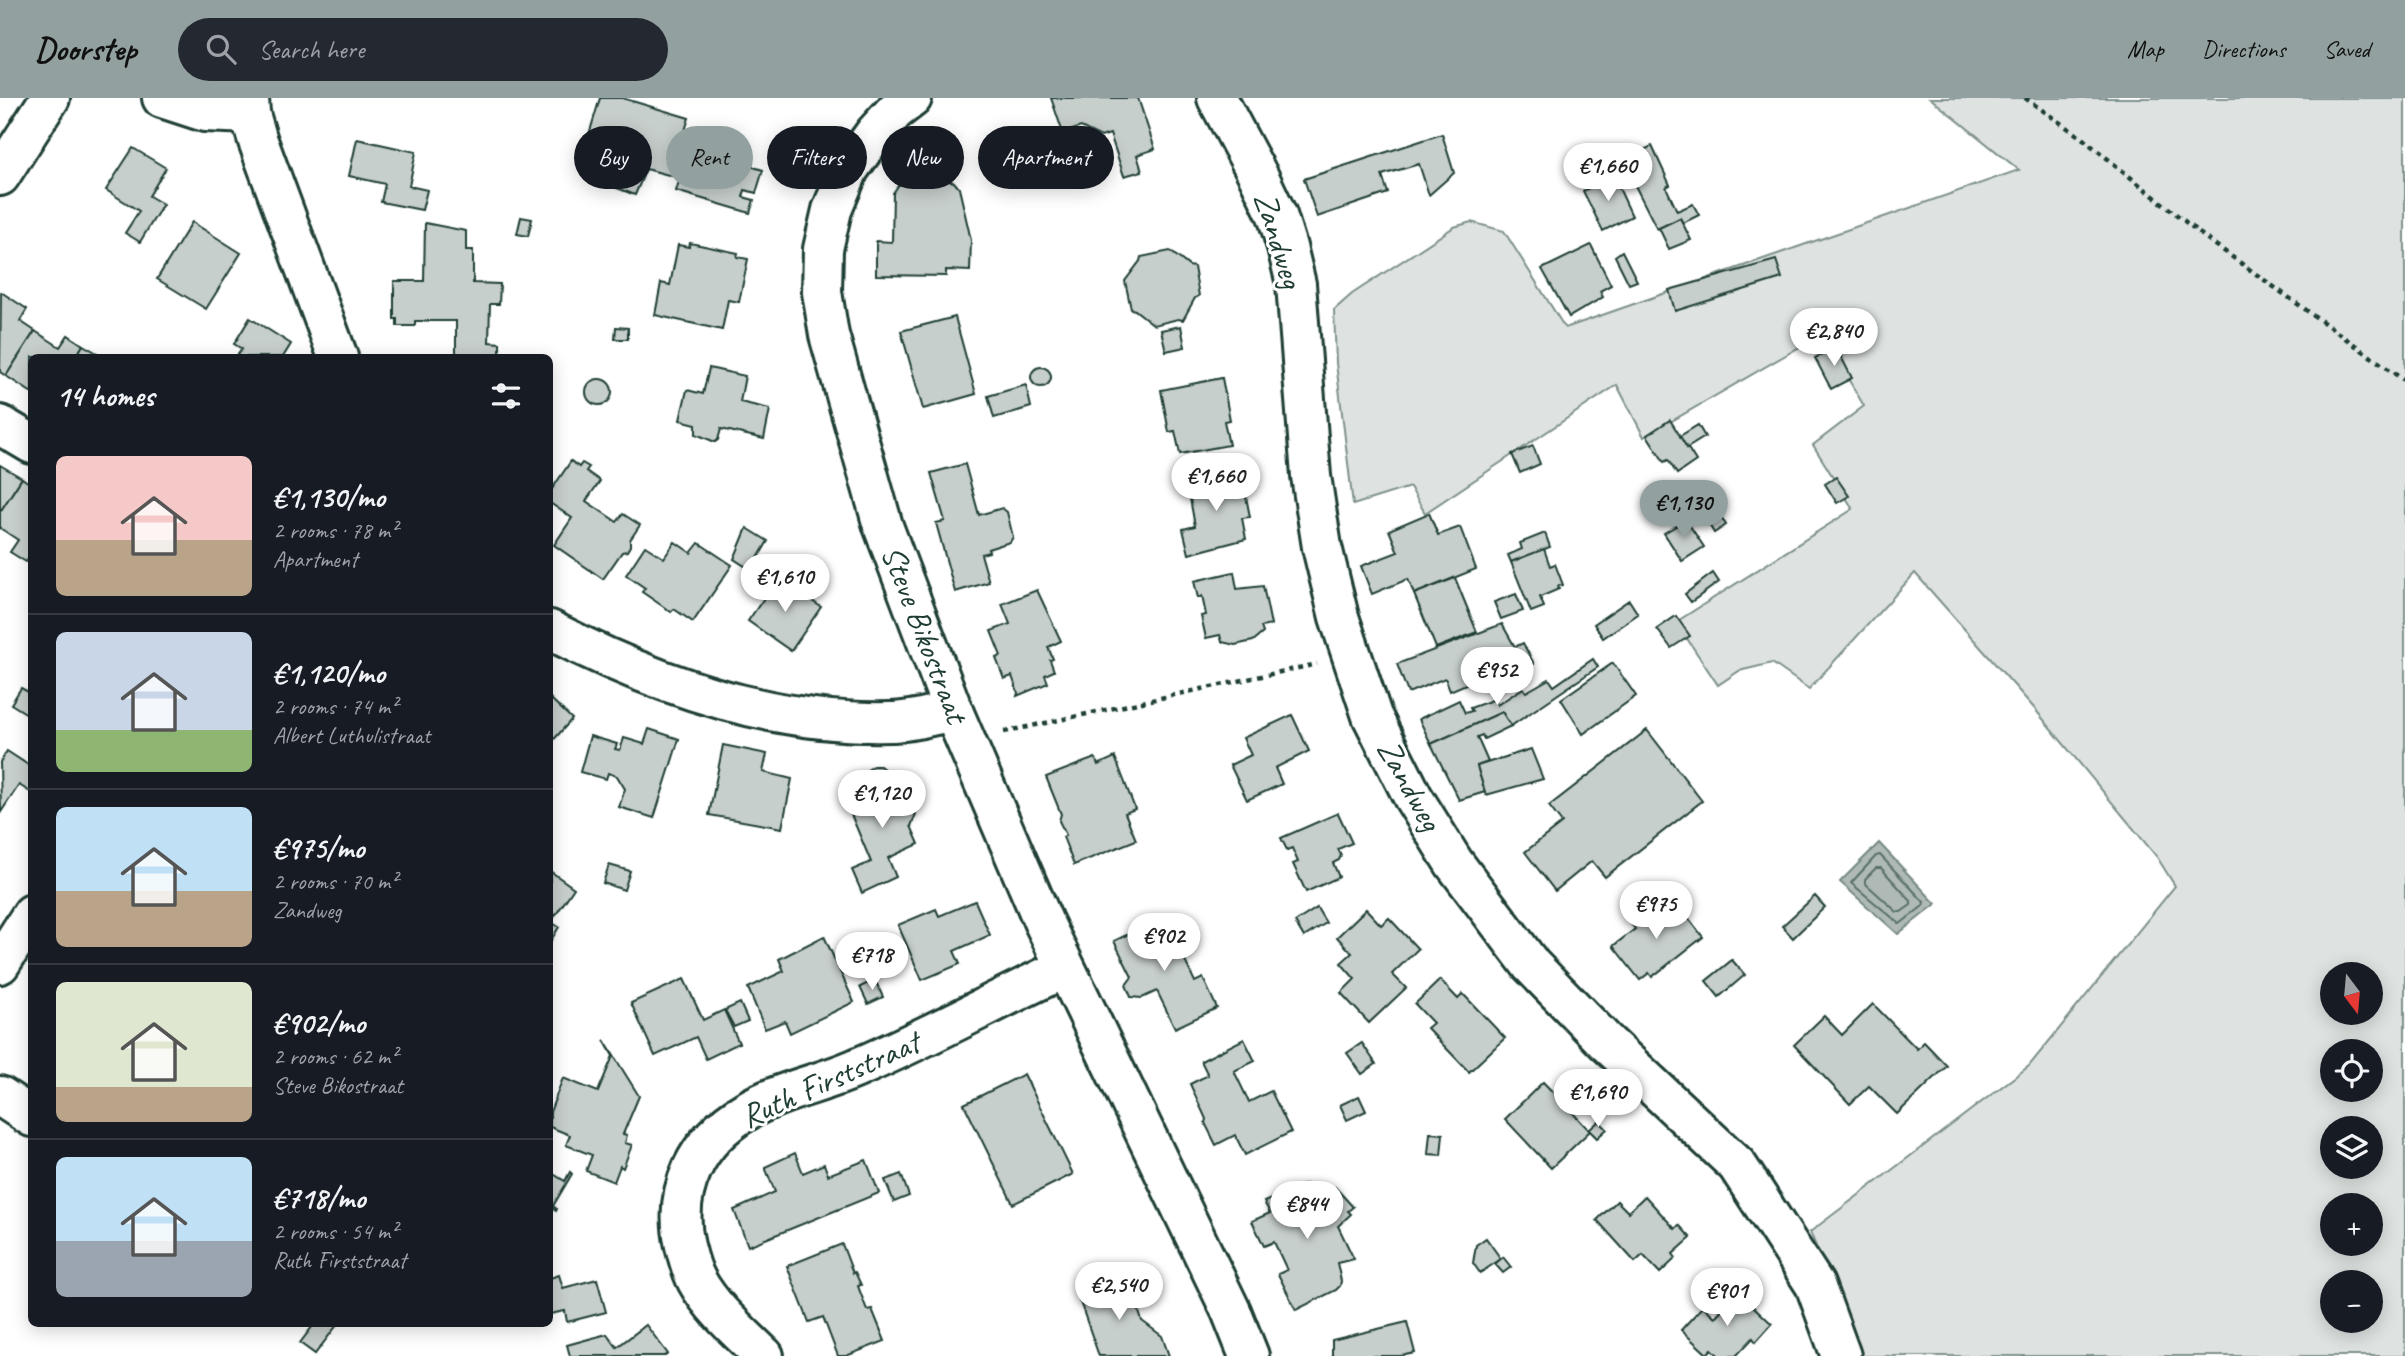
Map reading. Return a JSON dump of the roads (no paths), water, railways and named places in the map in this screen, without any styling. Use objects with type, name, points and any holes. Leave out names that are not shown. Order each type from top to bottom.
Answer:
[{"type":"street","points":[[0,176],[50,98]]},
{"type":"street","points":[[162,98],[205,112],[249,106],[337,354]]},
{"type":"street","name":"Steve Bikostraat","points":[[912,98],[874,132],[849,169],[832,210],[823,249],[822,292],[830,335],[883,526],[960,726],[1017,863],[1065,968],[1231,1311],[1249,1356]]},
{"type":"street","name":"Zandweg","points":[[1217,98],[1277,215],[1287,247],[1296,284],[1311,476],[1322,547],[1333,594],[1372,716],[1413,797],[1454,863],[1531,965],[1606,1042],[1737,1166],[1815,1284],[1841,1356]]},
{"type":"street","points":[[0,425],[28,442]]},
{"type":"street","points":[[553,632],[605,657],[701,694],[764,710],[828,720],[960,726]]},
{"type":"street","points":[[0,964],[28,920]]},
{"type":"street","name":"Ruth Firststraat","points":[[764,1356],[713,1303],[696,1280],[689,1262],[683,1238],[681,1205],[697,1157],[716,1133],[746,1111],[791,1091],[842,1075],[919,1041],[982,1007],[1065,968]]},
{"type":"street","points":[[0,1096],[28,1114]]},
{"type":"water","points":[[1879,843],[1936,904],[1898,934],[1840,882]]}]
